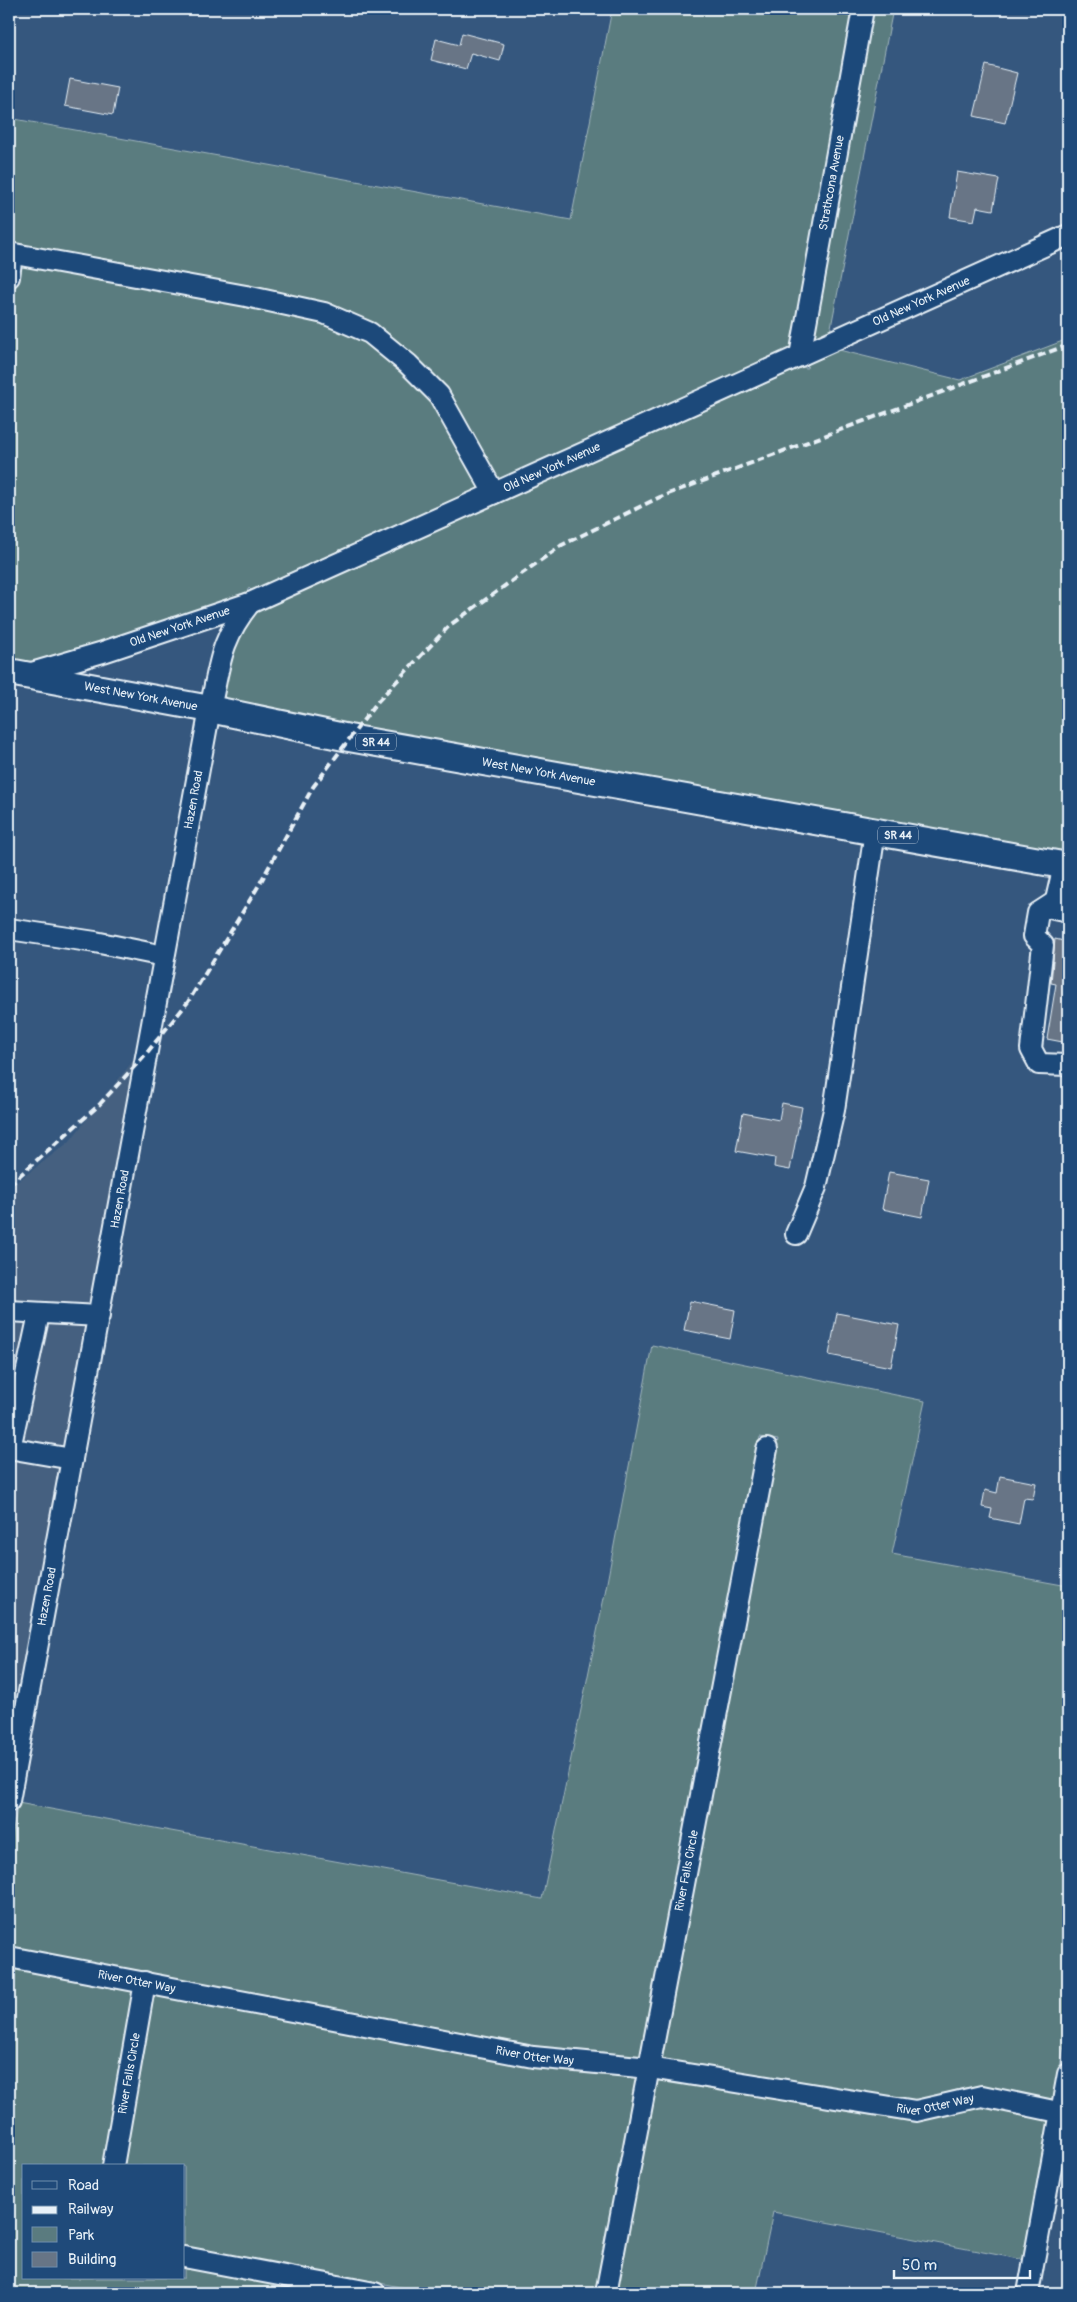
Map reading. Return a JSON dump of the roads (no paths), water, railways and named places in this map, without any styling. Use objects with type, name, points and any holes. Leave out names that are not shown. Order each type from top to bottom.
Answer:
[{"type":"main road","name":"West New York Avenue","points":[[16,673],[210,709],[349,738],[1066,865]]},
{"type":"street","name":"Strathcona Avenue","points":[[800,356],[863,9]]},
{"type":"street","name":"Old New York Avenue","points":[[16,673],[103,652],[250,603],[1068,235]]},
{"type":"street","points":[[9,277],[10,254],[246,296],[324,313],[370,333],[408,364],[439,395],[494,494]]},
{"type":"street","name":"Hazen Road","points":[[9,1801],[15,1733],[72,1459],[210,709],[225,641],[234,623],[250,603]]},
{"type":"street","points":[[796,1234],[816,1187],[834,1110],[875,831]]},
{"type":"street","points":[[1066,865],[1062,907],[1038,913],[1035,928],[1034,936],[1043,944],[1031,1049],[1039,1064],[1068,1066]]},
{"type":"street","points":[[9,929],[95,942],[164,956]]},
{"type":"street","points":[[9,1311],[99,1316]]},
{"type":"street","points":[[39,1314],[11,1444],[14,1449],[72,1459]]},
{"type":"street","name":"River Falls Circle","points":[[606,2293],[767,1449]]},
{"type":"street","name":"River Otter Way","points":[[9,1957],[534,2057],[650,2068],[916,2111],[945,2105],[965,2098],[982,2096],[1065,2113]]},
{"type":"street","name":"River Falls Circle","points":[[113,2164],[145,1982]]},
{"type":"street","points":[[1028,2293],[1065,2113],[1068,2074]]},
{"type":"street","points":[[185,2257],[375,2293]]},
{"type":"railway","points":[[9,1185],[99,1105],[145,1055],[188,1002],[259,885],[313,787],[378,701],[450,625],[562,545],[660,497],[1068,345]]}]
